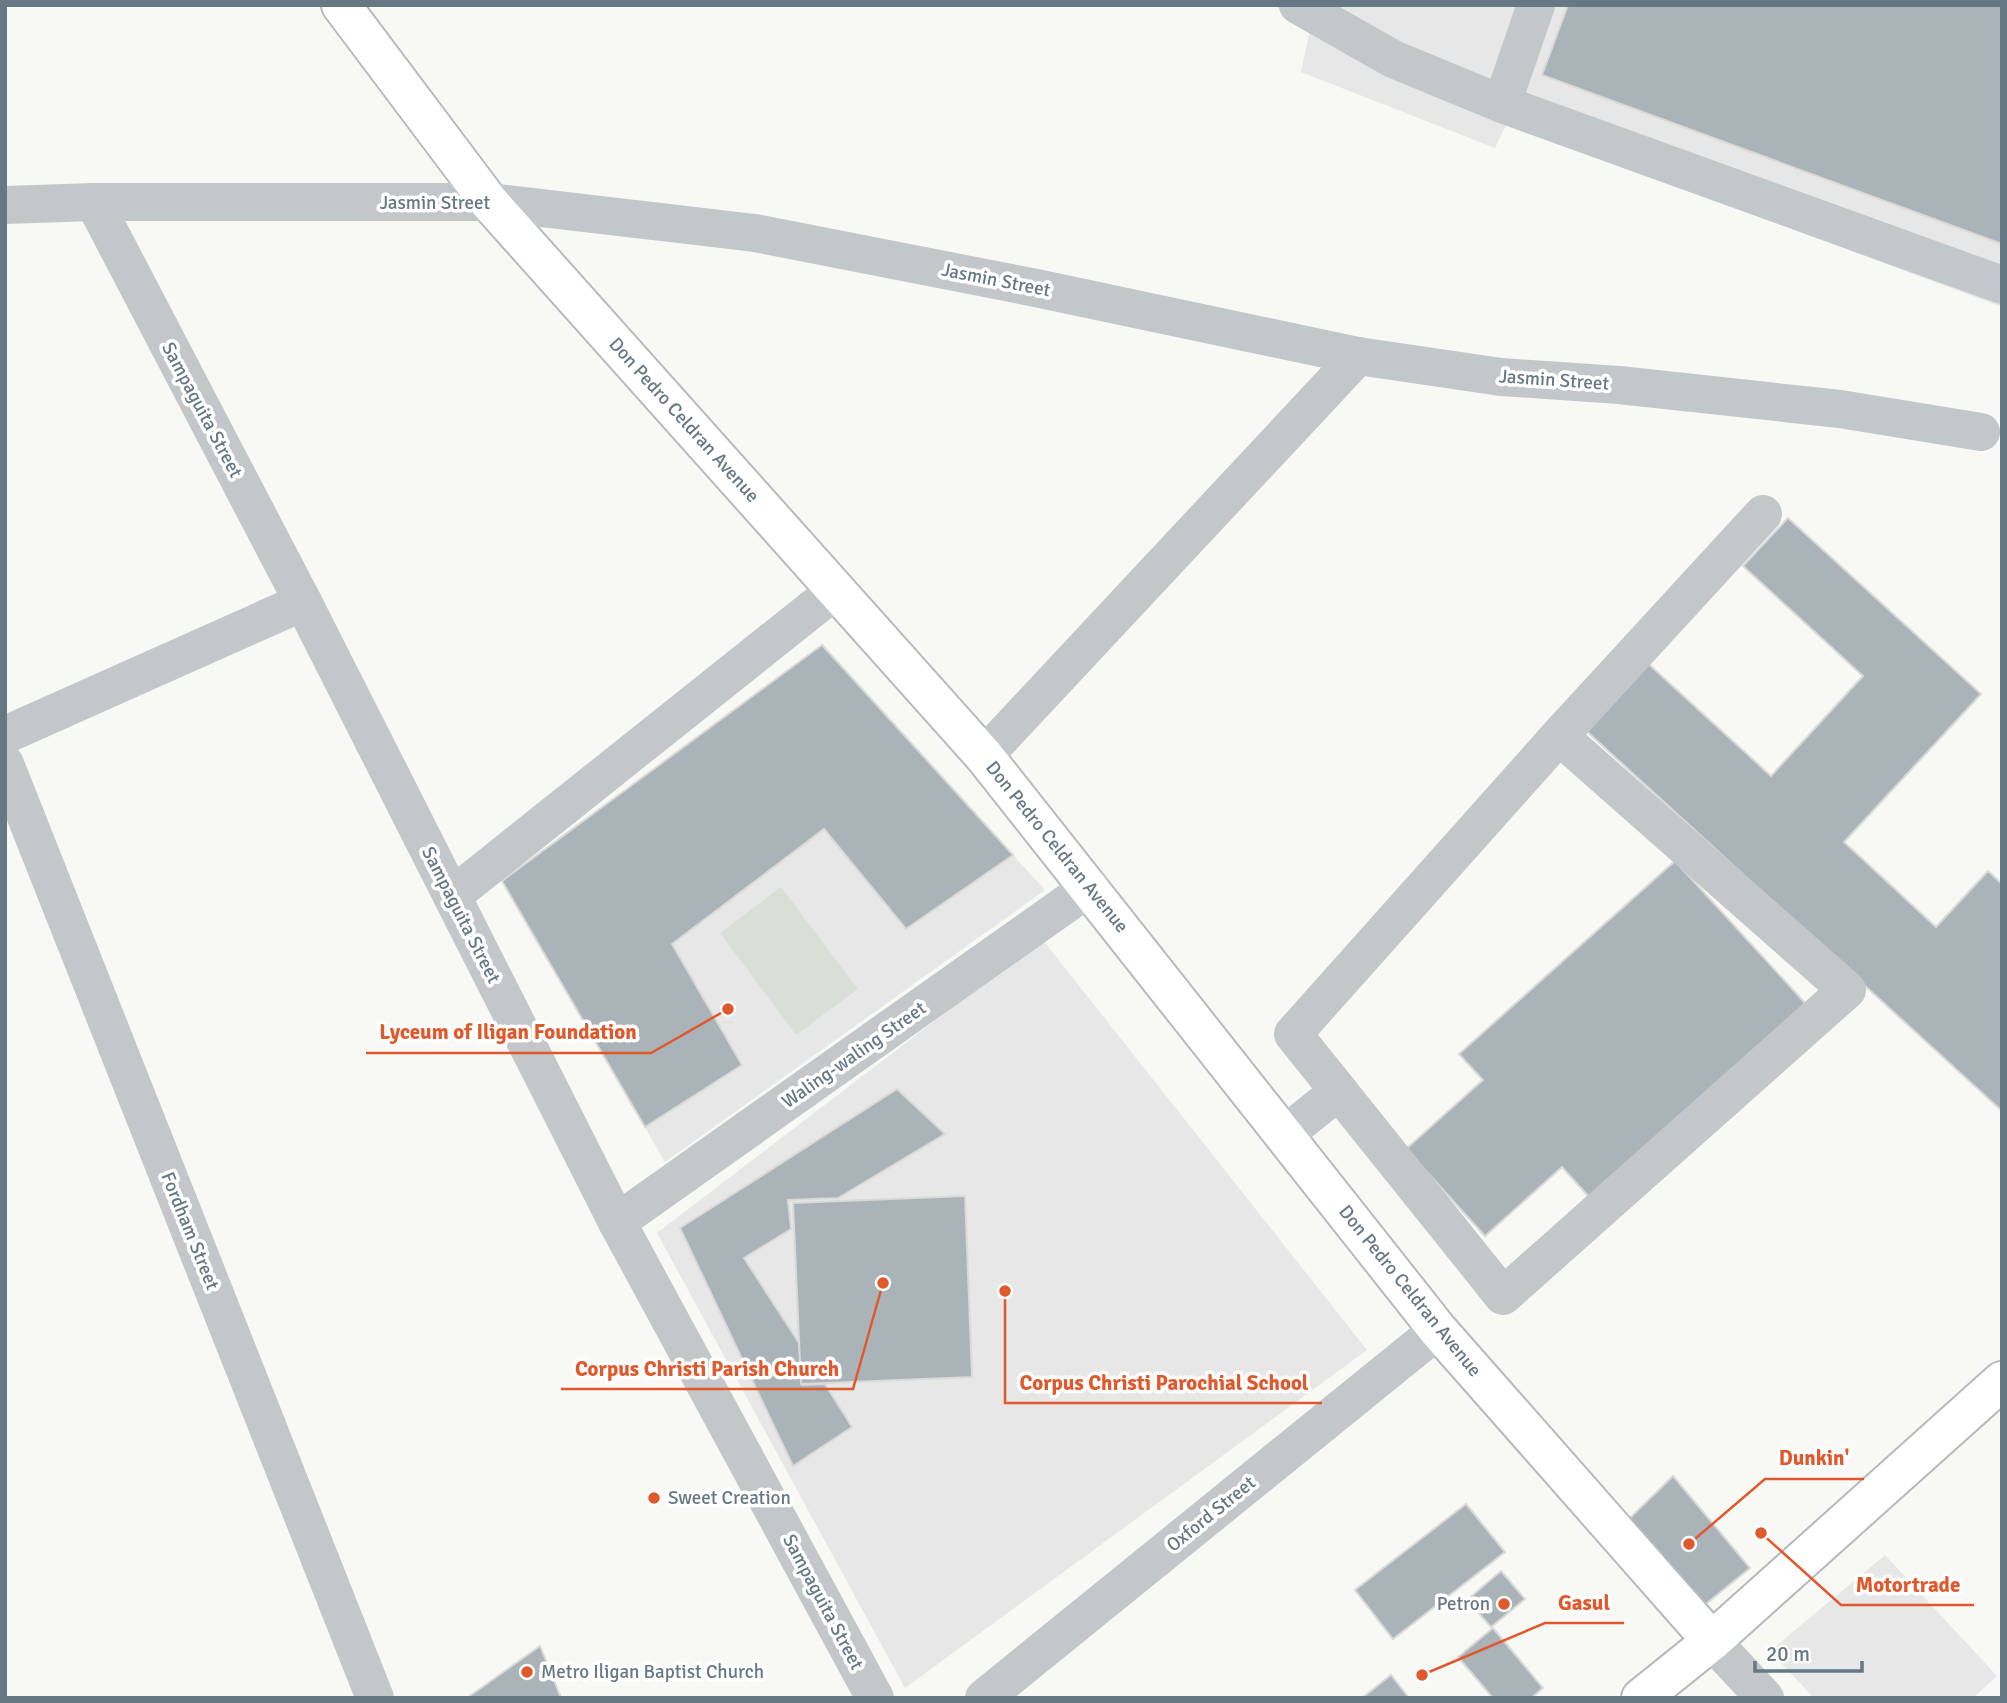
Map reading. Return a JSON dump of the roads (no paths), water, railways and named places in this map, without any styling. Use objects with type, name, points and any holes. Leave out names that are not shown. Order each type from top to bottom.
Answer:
[{"type":"main road","name":"Don Pedro Celdran Avenue","points":[[341,5],[489,202],[984,756],[1438,1330],[1712,1641]]},
{"type":"main road","points":[[1641,1698],[1712,1641],[2002,1381]]},
{"type":"street","points":[[1298,5],[1393,59],[1502,104],[2002,285]]},
{"type":"street","points":[[1502,104],[1536,5]]},
{"type":"street","name":"Jasmin Street","points":[[5,205],[94,202],[489,202],[755,233],[1036,288],[1358,356],[1501,377],[1619,385],[1840,409],[1980,432]]},
{"type":"street","name":"Sampaguita Street","points":[[94,202],[303,602],[617,1222],[875,1698]]},
{"type":"street","points":[[984,756],[1358,356]]},
{"type":"street","points":[[1559,736],[1847,990],[1503,1296],[1293,1034],[1559,736],[1763,514]]},
{"type":"street","points":[[452,896],[836,590]]},
{"type":"street","points":[[5,734],[303,602]]},
{"type":"street","name":"Fordham Street","points":[[5,764],[374,1698]]},
{"type":"street","name":"Waling-waling Street","points":[[617,1222],[1090,887]]},
{"type":"street","points":[[1284,1135],[1339,1091]]},
{"type":"street","name":"Oxford Street","points":[[1004,1691],[1438,1330]]},
{"type":"street","name":"Don Pedro Celdran Avenue","points":[[1712,1641],[1765,1698]]},
{"type":"place","name":"Lyceum of Iligan Foundation","points":[[728,1009]]},
{"type":"place","name":"Corpus Christi Parish Church","points":[[883,1283]]},
{"type":"place","name":"Corpus Christi Parochial School","points":[[1005,1291]]},
{"type":"place","name":"Sweet Creation","points":[[654,1498]]},
{"type":"place","name":"Motortrade","points":[[1761,1533]]},
{"type":"place","name":"Dunkin'","points":[[1689,1544]]},
{"type":"place","name":"Petron","points":[[1504,1604]]},
{"type":"place","name":"Metro Iligan Baptist Church","points":[[527,1672]]},
{"type":"place","name":"Gasul","points":[[1422,1675]]}]
